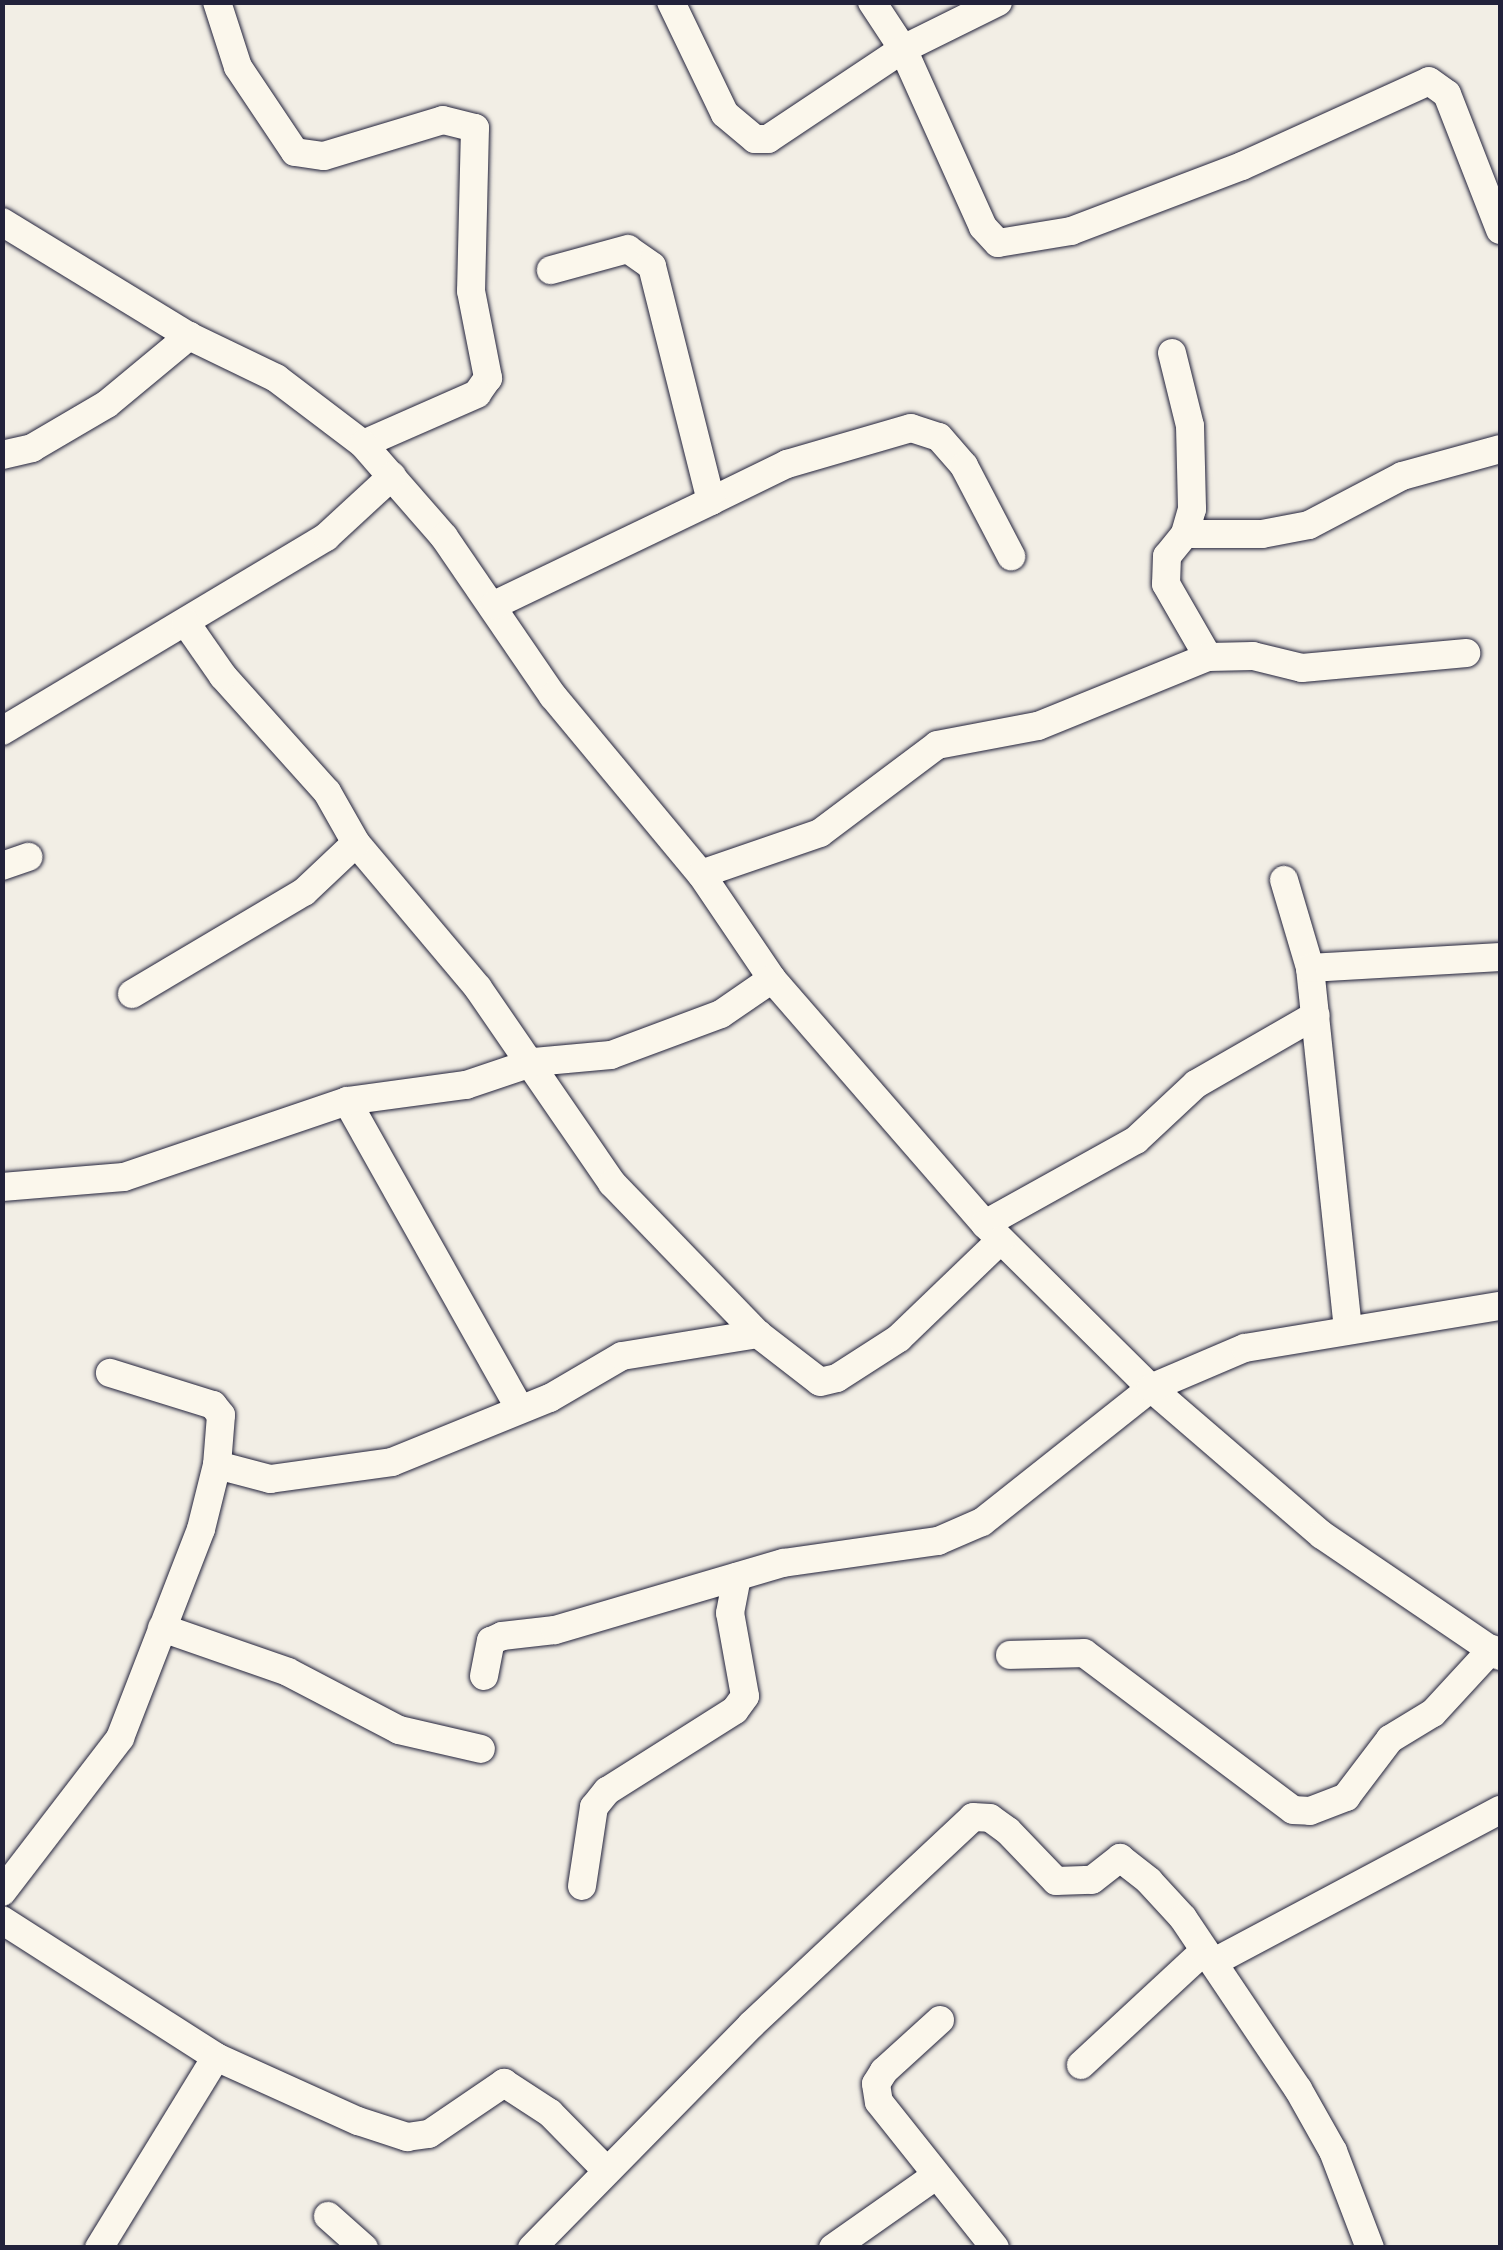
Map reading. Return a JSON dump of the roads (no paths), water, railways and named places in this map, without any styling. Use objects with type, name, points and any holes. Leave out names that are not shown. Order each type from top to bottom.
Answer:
[{"type":"street","points":[[216,2],[238,67],[295,152],[324,156],[443,120],[476,128],[470,291],[488,378],[477,394],[363,444]]},
{"type":"street","points":[[671,2],[724,114],[754,139],[768,139],[902,49],[998,2]]},
{"type":"street","points":[[872,2],[902,49],[983,227],[998,243],[1071,231],[1242,166],[1429,80],[1448,94],[1500,230]]},
{"type":"street","points":[[2,222],[190,336],[276,378],[363,444],[494,604],[553,696],[700,874],[772,979],[993,1232],[1150,1388],[1322,1536],[1496,1652],[1434,1712],[1390,1739],[1346,1797],[1310,1811],[1293,1810],[1084,1653],[1010,1655]]},
{"type":"street","points":[[552,270],[628,249],[652,266],[712,501]]},
{"type":"street","points":[[2,455],[32,448],[107,404],[190,336]]},
{"type":"street","points":[[1172,354],[1190,426],[1192,509],[1185,534],[1167,556],[1166,584],[1208,657]]},
{"type":"street","points":[[494,604],[787,464],[912,428],[939,437],[964,466],[1011,556]]},
{"type":"street","points":[[1185,534],[1262,534],[1309,525],[1402,476],[1500,449]]},
{"type":"street","points":[[2,732],[326,537],[392,476]]},
{"type":"street","points":[[186,623],[223,676],[306,765],[356,843],[534,1062],[612,1183],[758,1334],[820,1382],[837,1378],[900,1338],[993,1232],[1136,1140],[1196,1084],[1316,1015]]},
{"type":"street","points":[[700,874],[820,834],[937,745],[1038,726],[1208,657],[1253,656],[1302,668],[1466,653]]},
{"type":"street","points":[[132,994],[304,892],[356,843]]},
{"type":"street","points":[[1284,880],[1310,968],[1348,1328]]},
{"type":"street","points":[[1310,968],[1500,957]]},
{"type":"street","points":[[2,1187],[124,1177],[347,1101],[466,1085],[534,1062],[610,1056],[650,1044],[720,1014],[772,979]]},
{"type":"street","points":[[347,1101],[518,1406]]},
{"type":"street","points":[[484,1676],[491,1642],[502,1636],[555,1630],[783,1563],[938,1541],[982,1522],[1150,1388],[1245,1348],[1500,1306]]},
{"type":"street","points":[[217,1465],[270,1480],[392,1462],[518,1406],[550,1398],[622,1356],[758,1334]]},
{"type":"street","points":[[2,1892],[120,1738],[201,1529],[217,1465],[221,1414],[213,1405],[110,1373]]},
{"type":"street","points":[[582,1886],[594,1808],[607,1791],[735,1710],[745,1696],[730,1612],[737,1577]]},
{"type":"street","points":[[162,1628],[288,1672],[399,1730],[481,1749]]},
{"type":"street","points":[[1081,2065],[1209,1956],[1500,1810]]},
{"type":"street","points":[[532,2248],[604,2169],[973,1817],[990,1818],[1008,1831],[1056,1881],[1092,1880],[1120,1858],[1128,1859],[1209,1956],[1334,2151],[1369,2247]]},
{"type":"street","points":[[2,1920],[216,2057],[407,2137],[429,2134],[504,2083],[550,2112],[604,2169]]},
{"type":"street","points":[[940,2020],[876,2084],[878,2102],[934,2177],[995,2248]]},
{"type":"street","points":[[100,2248],[216,2057]]},
{"type":"street","points":[[833,2248],[934,2177]]},
{"type":"street","points":[[328,2216],[364,2248]]}]
